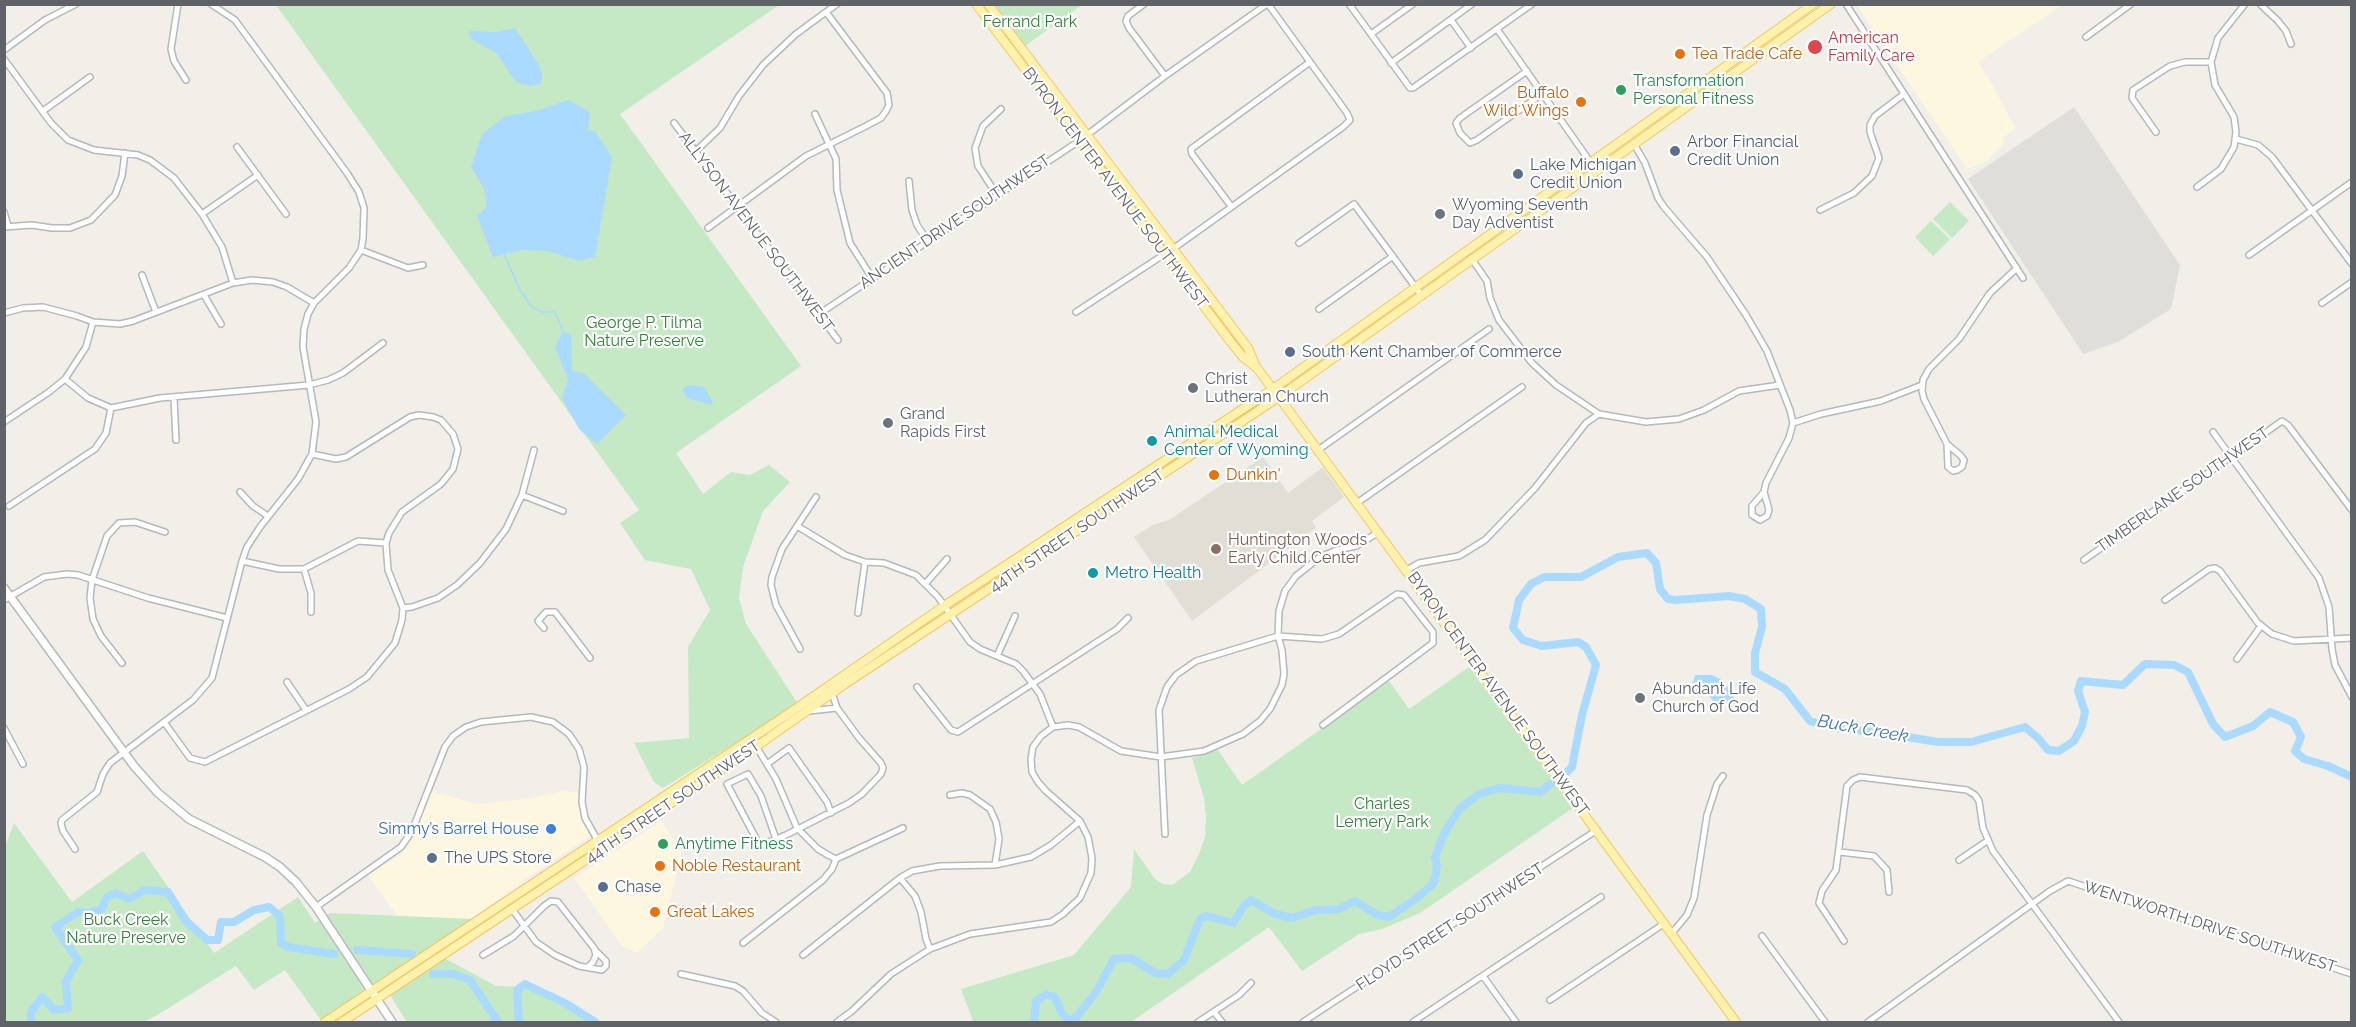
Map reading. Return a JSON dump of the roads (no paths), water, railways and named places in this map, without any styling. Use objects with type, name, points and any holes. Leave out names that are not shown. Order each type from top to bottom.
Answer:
[{"type":"main road","name":"BYRON CENTER AVENUE SOUTHWEST","points":[[976,4],[1242,356],[1257,368],[1279,397],[1736,1023]]},
{"type":"main road","name":"BYRON CENTER AVENUE SOUTHWEST","points":[[988,4],[1250,350],[1257,368]]},
{"type":"main road","name":"44TH STREET SOUTHWEST","points":[[325,1023],[686,782],[944,606],[1273,389],[1813,4]]},
{"type":"main road","name":"44TH STREET SOUTHWEST","points":[[342,1023],[692,790],[832,693],[1279,397],[1831,4]]},
{"type":"main road","points":[[1750,49],[1753,54],[1752,61]]},
{"type":"main road","points":[[1685,109],[1686,96]]},
{"type":"main road","points":[[1634,144],[1640,128]]},
{"type":"main road","points":[[1626,150],[1629,136]]},
{"type":"main road","points":[[1591,163],[1595,172]]},
{"type":"main road","points":[[1515,218],[1517,227]]},
{"type":"main road","points":[[1043,553],[1048,546],[1049,538]]},
{"type":"main road","points":[[686,782],[692,790]]},
{"type":"main road","points":[[603,848],[606,835]]},
{"type":"main road","points":[[594,855],[598,847],[597,841]]},
{"type":"main road","points":[[481,930],[482,917],[491,923]]},
{"type":"street","points":[[4,50],[45,20],[76,4]]},
{"type":"street","points":[[178,4],[171,48],[174,61],[186,80]]},
{"type":"street","points":[[75,849],[63,831],[62,820],[98,792],[103,774],[110,763],[193,700],[212,678],[247,547],[298,479],[312,454],[316,422],[303,339],[308,314],[314,303],[349,268],[361,250],[365,224],[364,208],[359,192],[235,20],[211,4]]},
{"type":"street","points":[[696,151],[720,128],[739,96],[763,65],[796,34],[837,4]]},
{"type":"street","points":[[1144,4],[1126,18],[1129,28],[1165,76]]},
{"type":"street","points":[[1076,312],[1172,248],[1350,120],[1268,4]]},
{"type":"street","name":"ANCIENT DRIVE SOUTHWEST","points":[[819,314],[1079,141],[1165,76],[1268,4]]},
{"type":"street","points":[[1371,34],[1413,4]]},
{"type":"street","points":[[1391,63],[1472,4]]},
{"type":"street","points":[[1351,5],[1411,88],[1532,4]]},
{"type":"street","points":[[1846,4],[2023,278]]},
{"type":"street","points":[[2085,37],[2132,4]]},
{"type":"street","points":[[2197,187],[2224,166],[2230,157],[2236,139],[2234,117],[2215,85],[2211,62],[2218,38],[2245,4]]},
{"type":"street","points":[[2260,4],[2278,21],[2291,44]]},
{"type":"street","points":[[708,228],[806,156],[881,118],[889,105],[887,93],[879,81],[826,12]]},
{"type":"street","points":[[1451,20],[1471,48]]},
{"type":"street","points":[[1497,29],[1591,163]]},
{"type":"street","points":[[4,59],[59,132],[68,140],[94,150],[138,155],[150,160],[174,178],[202,214],[222,247],[233,283]]},
{"type":"street","points":[[1231,206],[1192,154],[1191,149],[1310,62]]},
{"type":"street","points":[[2156,132],[2132,98],[2133,90],[2169,66],[2185,62],[2211,62]]},
{"type":"street","points":[[1527,71],[1460,118],[1456,123],[1460,133],[1470,143],[1542,94]]},
{"type":"street","points":[[43,111],[90,77]]},
{"type":"street","points":[[1820,210],[1854,193],[1872,176],[1879,158],[1870,132],[1870,125],[1875,116],[1904,94]]},
{"type":"street","points":[[997,195],[978,166],[975,148],[983,126],[1001,109]]},
{"type":"street","points":[[815,114],[836,159],[837,190],[850,243],[872,278]]},
{"type":"street","name":"ALLYSON AVENUE SOUTHWEST","points":[[674,123],[838,340]]},
{"type":"street","points":[[2236,139],[2254,143],[2267,152],[2284,171],[2311,211],[2352,264]]},
{"type":"street","points":[[1634,144],[1664,207],[1707,257],[1746,315],[1767,351],[1790,410],[1792,423],[1790,438],[1766,483],[1764,492],[1769,510],[1767,516],[1760,520],[1756,519],[1751,512],[1752,506],[1764,492]]},
{"type":"street","points":[[237,147],[286,214]]},
{"type":"street","points":[[4,212],[6,226],[32,225],[70,228],[91,220],[115,195],[122,176],[125,153]]},
{"type":"street","points":[[202,214],[258,175]]},
{"type":"street","points":[[909,181],[912,210],[917,225],[927,240]]},
{"type":"street","points":[[2249,255],[2352,182]]},
{"type":"street","points":[[1299,243],[1354,204],[1422,296]]},
{"type":"street","points":[[361,250],[408,268],[423,265]]},
{"type":"street","points":[[1467,251],[1487,281],[1490,298],[1499,320],[1532,363],[1556,385],[1599,414],[1646,422],[1679,419],[1704,410],[1739,391],[1780,385]]},
{"type":"street","points":[[1319,309],[1393,256]]},
{"type":"street","points":[[1947,444],[1964,460],[1962,467],[1957,470],[1953,471],[1948,467],[1947,444],[1924,399],[1922,385],[1926,373],[1959,339],[1990,293],[2017,268]]},
{"type":"street","points":[[142,275],[156,312]]},
{"type":"street","points":[[4,313],[23,308],[43,307],[93,322],[120,324],[233,283],[252,280],[273,282],[298,292],[314,303]]},
{"type":"street","points":[[2322,303],[2352,282]]},
{"type":"street","points":[[204,295],[220,324]]},
{"type":"street","points":[[4,422],[65,379],[86,346],[93,322]]},
{"type":"street","points":[[1318,450],[1489,328]]},
{"type":"street","points":[[65,379],[88,398],[111,408],[160,398],[309,385],[343,373],[383,343]]},
{"type":"street","points":[[1792,423],[1881,401],[1922,385]]},
{"type":"street","points":[[1358,503],[1522,387]]},
{"type":"street","points":[[174,398],[176,440]]},
{"type":"street","points":[[9,506],[95,449],[106,433],[111,408]]},
{"type":"street","points":[[1407,570],[1419,563],[1459,556],[1485,540],[1535,488],[1586,423],[1599,414]]},
{"type":"street","points":[[164,722],[190,758],[205,762],[349,689],[367,677],[395,643],[403,608],[388,570],[386,543],[393,525],[402,512],[441,484],[453,469],[458,448],[447,426],[434,417],[419,415],[410,417],[346,457],[336,459],[312,454]]},
{"type":"street","name":"TIMBERLANE SOUTHWEST","points":[[2084,560],[2230,456],[2284,421],[2352,510]]},
{"type":"street","points":[[2213,432],[2319,578],[2329,607],[2331,640],[2337,671],[2352,697]]},
{"type":"street","points":[[403,608],[438,598],[467,577],[492,549],[506,529],[522,495],[534,450]]},
{"type":"street","points":[[240,492],[253,506],[268,516]]},
{"type":"street","points":[[522,495],[563,511]]},
{"type":"street","points":[[800,650],[776,605],[771,585],[777,559],[816,497]]},
{"type":"street","points":[[122,663],[101,636],[93,619],[90,598],[92,580],[107,536],[119,523],[135,522],[165,532]]},
{"type":"street","points":[[797,526],[835,550],[865,562],[884,563],[916,575],[926,583],[970,642],[980,650],[1016,664],[1033,684],[1048,710],[1053,727]]},
{"type":"street","points":[[837,1023],[891,974],[930,949],[970,934],[1050,922],[1073,906],[1085,888],[1091,873],[1092,858],[1088,837],[1080,821],[1046,791],[1032,772],[1033,747],[1041,736],[1053,727],[1068,724],[1079,727],[1120,751],[1161,758],[1195,753],[1243,734],[1260,721],[1278,695],[1284,675],[1282,650],[1278,636],[1279,611],[1285,591],[1296,576],[1320,557],[1356,546],[1379,532]]},
{"type":"street","points":[[242,561],[279,569],[304,569],[358,541],[386,543]]},
{"type":"street","points":[[926,583],[947,559]]},
{"type":"street","points":[[858,613],[865,562]]},
{"type":"street","points":[[2165,600],[2209,569],[2215,568],[2220,571],[2261,626],[2286,640],[2352,638]]},
{"type":"street","points":[[304,569],[311,594],[311,612]]},
{"type":"street","points":[[7,598],[44,577],[66,574],[227,618]]},
{"type":"street","points":[[4,588],[7,598],[123,752],[158,793],[189,819],[247,846],[280,867],[296,882],[316,907],[392,1023]]},
{"type":"street","points":[[1165,834],[1159,710],[1167,687],[1176,675],[1205,657],[1278,636],[1322,639],[1339,634],[1397,594],[1404,595],[1433,632],[1433,643],[1323,725]]},
{"type":"street","points":[[544,628],[538,621],[546,612],[555,612],[590,658]]},
{"type":"street","points":[[997,656],[1016,616]]},
{"type":"street","points":[[917,687],[951,730],[958,732],[1117,629],[1128,618]]},
{"type":"street","points":[[2236,659],[2261,626]]},
{"type":"street","points":[[287,682],[306,710]]},
{"type":"street","points":[[776,839],[760,796],[748,774],[727,784],[760,846],[776,839],[796,828],[831,813],[862,794],[877,779],[883,768],[837,708],[832,693]]},
{"type":"street","points":[[809,711],[837,708]]},
{"type":"street","points":[[316,907],[401,847],[412,831],[445,747],[453,736],[481,722],[531,717],[553,722],[569,734],[579,749],[584,767],[582,802],[585,818],[597,841]]},
{"type":"street","points":[[6,731],[23,764]]},
{"type":"street","points":[[751,738],[776,779],[796,828],[818,849],[836,859]]},
{"type":"street","points":[[767,764],[789,748],[827,802],[831,813]]},
{"type":"street","points":[[1672,933],[1687,915],[1694,898],[1707,815],[1717,784],[1723,776]]},
{"type":"street","points":[[1844,940],[1819,903],[1822,891],[1836,870],[1847,786],[1860,777],[1967,790],[1979,801],[1987,841],[2119,1023]]},
{"type":"street","points":[[950,795],[962,793],[970,795],[990,809],[996,822],[999,839],[995,865]]},
{"type":"street","points":[[803,955],[912,871],[940,866],[995,865],[1031,857],[1058,840],[1080,821]]},
{"type":"street","points":[[743,943],[823,880],[832,869],[836,859],[903,828]]},
{"type":"street","name":"FLOYD STREET SOUTHWEST","points":[[1303,1023],[1597,830]]},
{"type":"street","points":[[1959,860],[1987,841]]},
{"type":"street","points":[[1840,852],[1874,856],[1887,870],[1889,892]]},
{"type":"street","points":[[900,878],[915,896],[930,949]]},
{"type":"street","name":"WENTWORTH DRIVE SOUTHWEST","points":[[2032,904],[2068,881],[2352,974]]},
{"type":"street","points":[[1413,1023],[1601,897]]},
{"type":"street","points":[[483,955],[514,936],[524,927],[544,906],[551,901],[558,902],[567,912],[606,961],[606,966],[599,970],[574,965],[555,956],[536,942],[524,927],[512,909]]},
{"type":"street","points":[[1868,1023],[2032,904]]},
{"type":"street","points":[[1550,1000],[1665,923]]},
{"type":"street","points":[[1762,936],[1825,1023]]},
{"type":"street","points":[[588,967],[596,955],[595,950]]},
{"type":"street","points":[[681,974],[735,986],[776,1023]]},
{"type":"street","points":[[1483,976],[1516,1023]]},
{"type":"street","points":[[1198,1023],[1239,995],[1251,983]]},
{"type":"street","points":[[1215,1012],[1222,1023]]},
{"type":"street","points":[[1424,1015],[1429,1023]]},
{"type":"water","points":[[515,28],[539,65],[542,74],[541,84],[529,86],[516,82],[496,53],[471,39],[469,34],[470,31],[495,32]]},
{"type":"water","points":[[568,100],[590,112],[588,130],[595,131],[612,157],[595,257],[579,261],[548,251],[522,250],[493,257],[477,216],[487,206],[484,188],[471,167],[482,134],[506,116],[536,111]]},
{"type":"water","points":[[563,331],[571,335],[572,371],[583,373],[626,415],[597,444],[579,429],[562,398],[568,379],[555,347]]},
{"type":"water","points":[[689,385],[704,387],[713,402],[711,405],[687,398],[682,389]]},
{"type":"water","points":[[1695,675],[1712,675],[1722,680],[1734,695],[1733,702],[1715,703],[1709,696],[1697,692],[1692,685]]},
{"type":"waterway","points":[[504,254],[520,290],[532,307],[542,312],[555,312],[563,331]]},
{"type":"waterway","name":"Buck Creek","points":[[1566,773],[1572,767],[1582,715],[1596,665],[1586,647],[1578,642],[1542,646],[1523,640],[1513,628],[1519,600],[1531,584],[1544,577],[1581,577],[1618,557],[1647,553],[1656,563],[1660,589],[1668,599],[1729,596],[1745,599],[1761,609],[1762,627],[1755,653],[1755,672],[1785,689],[1810,721],[1835,728],[1938,742],[1971,742],[2025,727],[2048,750],[2059,751],[2074,741],[2082,726],[2085,712],[2078,691],[2081,681],[2123,685],[2145,664],[2174,665],[2188,672],[2213,724],[2225,737],[2253,726],[2270,712],[2293,722],[2301,737],[2295,751],[2304,759],[2328,766],[2352,777]]},
{"type":"waterway","name":"Buck Creek","points":[[1034,1022],[1036,1001],[1046,995],[1055,997],[1061,1012],[1067,1018],[1074,1020],[1096,992],[1114,959],[1131,958],[1155,973],[1168,974],[1184,960],[1200,919],[1207,916],[1233,923],[1244,906],[1251,900],[1275,914],[1292,918],[1316,910],[1339,909],[1355,901],[1377,915],[1389,917],[1434,883],[1437,866],[1435,857],[1443,836],[1459,809],[1479,794],[1500,788],[1540,792],[1552,783]]},
{"type":"waterway","name":"Buck Creek","points":[[31,1022],[31,1012],[42,997],[54,1010],[68,1008],[66,981],[78,960],[55,927],[78,912],[89,913],[102,909],[106,898],[115,893],[129,899],[145,890],[168,892],[185,920],[207,940],[218,940],[221,922],[234,922],[254,910],[269,907],[280,916],[281,943],[288,947],[334,954]]},
{"type":"waterway","name":"Buck Creek","points":[[357,950],[412,954]]},
{"type":"waterway","name":"Buck Creek","points":[[433,974],[453,974],[470,980],[498,1022]]},
{"type":"waterway","name":"Buck Creek","points":[[519,1022],[517,990],[525,984],[565,1003],[595,1022]]},
{"type":"place","name":"American Family Care","points":[[1815,47]]},
{"type":"place","name":"Tea Trade Cafe","points":[[1680,54]]},
{"type":"place","name":"Transformation Personal Fitness","points":[[1621,90]]},
{"type":"place","name":"Buffalo Wild Wings","points":[[1581,102]]},
{"type":"place","name":"Arbor Financial Credit Union","points":[[1675,151]]},
{"type":"place","name":"Lake Michigan Credit Union","points":[[1518,174]]},
{"type":"place","name":"Wyoming Seventh Day Adventist","points":[[1440,214]]},
{"type":"place","name":"South Kent Chamber of Commerce","points":[[1290,352]]},
{"type":"place","name":"Christ Lutheran Church","points":[[1193,388]]},
{"type":"place","name":"Grand Rapids First","points":[[888,423]]},
{"type":"place","name":"Animal Medical Center of Wyoming","points":[[1152,441]]},
{"type":"place","name":"Dunkin'","points":[[1214,475]]},
{"type":"place","name":"Huntington Woods Early Child Center","points":[[1216,549]]},
{"type":"place","name":"Metro Health","points":[[1093,573]]},
{"type":"place","name":"Abundant Life Church of God","points":[[1640,698]]},
{"type":"place","name":"Simmy’s Barrel House","points":[[551,829]]},
{"type":"place","name":"Anytime Fitness","points":[[663,844]]},
{"type":"place","name":"The UPS Store","points":[[432,858]]},
{"type":"place","name":"Noble Restaurant","points":[[660,866]]},
{"type":"place","name":"Chase","points":[[603,887]]},
{"type":"place","name":"Great Lakes","points":[[655,912]]},
{"type":"park label","name":"Ferrand Park","points":[[1030,22]]},
{"type":"park label","name":"George P. Tilma Nature Preserve","points":[[644,332]]},
{"type":"park label","name":"Charles Lemery Park","points":[[1382,813]]},
{"type":"park label","name":"Buck Creek Nature Preserve","points":[[126,929]]}]
